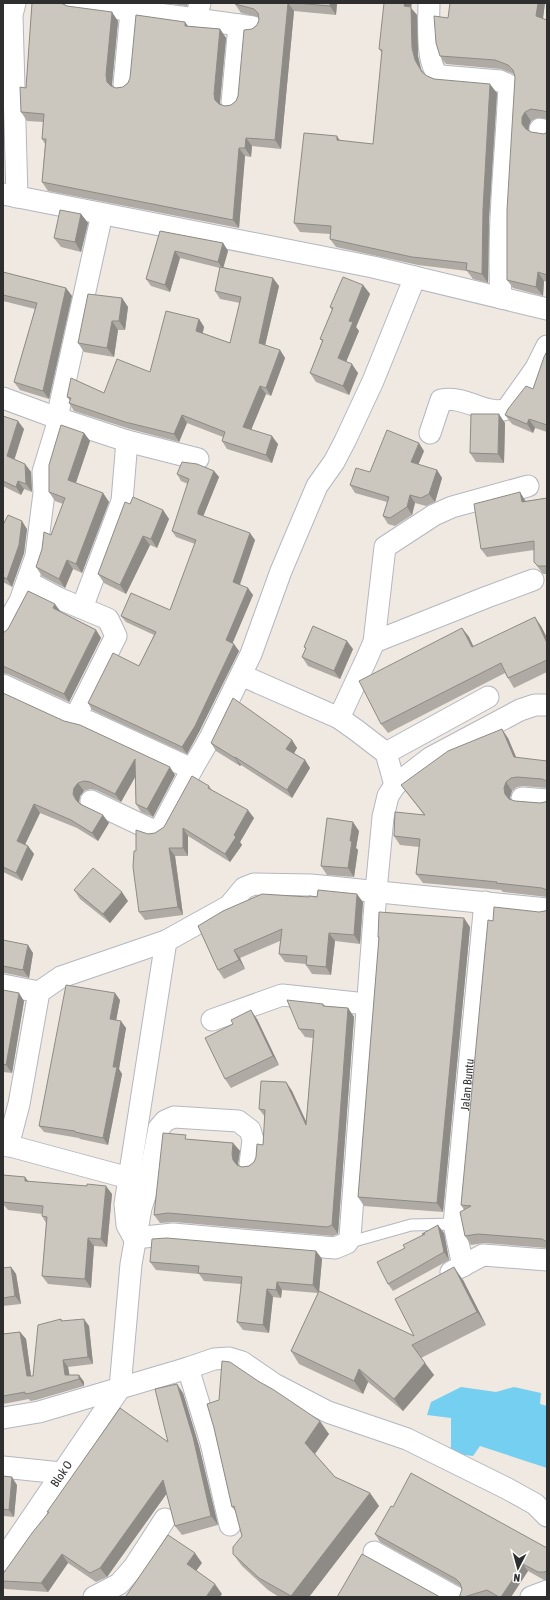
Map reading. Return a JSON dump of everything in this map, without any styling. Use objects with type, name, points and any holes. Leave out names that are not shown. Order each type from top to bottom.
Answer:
[{"type":"street","points":[[15,3],[12,15],[10,196],[372,267],[547,309]]},
{"type":"street","points":[[75,3],[131,11],[198,11],[246,26],[232,103]]},
{"type":"street","points":[[429,3],[430,55],[432,66],[437,74],[500,81],[509,85],[502,208],[500,276],[501,298]]},
{"type":"street","points":[[124,85],[131,11]]},
{"type":"street","points":[[3,632],[20,601],[36,556],[41,525],[44,472],[58,418],[102,214]]},
{"type":"street","points":[[91,801],[146,828],[152,830],[158,829],[162,826],[210,738],[251,654],[281,571],[317,486],[334,462],[351,428],[373,381],[415,277]]},
{"type":"street","points":[[430,433],[441,400],[450,398],[457,399],[496,412],[507,409],[536,368],[547,346]]},
{"type":"street","points":[[3,398],[127,441],[198,459]]},
{"type":"street","points":[[82,608],[122,501],[127,441]]},
{"type":"street","points":[[339,718],[368,658],[374,642],[385,547],[434,515],[452,507],[528,486]]},
{"type":"street","points":[[374,642],[533,580]]},
{"type":"street","points":[[28,582],[58,598],[108,619],[116,636],[75,718]]},
{"type":"street","points":[[241,675],[339,718],[386,753],[395,785]]},
{"type":"street","points":[[3,686],[75,718],[90,722],[192,769]]},
{"type":"street","points":[[386,753],[488,697]]},
{"type":"street","points":[[135,1238],[173,1234],[335,1248],[347,1243],[350,1237],[366,1004],[376,892],[383,817],[388,796],[395,785],[430,758],[520,710],[535,705],[547,705]]},
{"type":"street","points":[[522,798],[547,800]]},
{"type":"street","points":[[128,1178],[5,1145],[11,1101],[39,992],[61,977],[166,941],[228,906],[244,888],[254,884],[311,886],[547,909]]},
{"type":"street","name":"Jalan Buntu","points":[[462,1266],[454,1224],[485,902]]},
{"type":"street","points":[[135,1238],[127,1225],[125,1204],[166,941]]},
{"type":"street","points":[[3,985],[39,992]]},
{"type":"street","points":[[212,1020],[282,995],[366,1004]]},
{"type":"street","points":[[120,1388],[131,1264],[141,1208],[148,1186],[159,1128],[164,1120],[174,1117],[238,1121],[250,1130],[253,1140],[250,1164]]},
{"type":"street","points":[[435,1282],[483,1255],[547,1260]]},
{"type":"street","points":[[3,1418],[39,1412],[214,1359],[229,1358],[242,1362],[274,1384],[328,1412],[407,1439],[506,1488],[535,1504],[547,1516]]},
{"type":"street","points":[[188,1368],[211,1443],[230,1524]]},
{"type":"street","name":"Blok O","points":[[3,1560],[120,1388]]},
{"type":"street","points":[[3,1467],[61,1473]]},
{"type":"street","points":[[94,1597],[119,1584],[134,1567],[165,1519]]},
{"type":"street","points":[[374,1552],[456,1597]]},
{"type":"street","points":[[531,1597],[547,1591]]},
{"type":"lane","points":[[347,1243],[411,1225],[454,1224]]},
{"type":"water","points":[[461,1387],[496,1392],[514,1387],[541,1393],[540,1404],[547,1406],[547,1468],[480,1446],[473,1456],[449,1453],[451,1446],[451,1418],[427,1415],[431,1402]]},
{"type":"building","points":[[32,3],[61,3],[67,6],[112,12],[106,75],[107,82],[116,88],[123,87],[128,83],[130,78],[136,15],[185,22],[185,26],[220,29],[214,94],[215,100],[219,104],[225,106],[231,105],[236,101],[238,96],[244,30],[252,29],[257,25],[259,20],[258,13],[254,9],[235,3],[288,3],[275,140],[246,138],[245,148],[239,148],[233,220],[42,182],[46,139],[42,139],[44,114],[21,112],[20,87],[26,88]]},
{"type":"building","points":[[295,3],[330,3],[330,6]]},
{"type":"building","points":[[384,3],[405,3],[404,6],[411,7],[412,48],[415,60],[422,72],[427,76],[434,79],[490,84],[483,209],[482,274],[466,270],[467,263],[412,257],[330,239],[331,226],[294,223],[304,133],[337,136],[337,140],[373,144],[382,50],[379,49]]},
{"type":"building","points":[[450,3],[538,3],[536,16],[547,20],[547,112],[531,109],[525,112],[522,117],[522,124],[531,132],[544,134],[547,132],[547,275],[538,272],[536,287],[507,280],[507,210],[515,77],[513,70],[508,65],[495,60],[440,56],[436,43],[434,16],[448,18]]},
{"type":"building","points":[[60,210],[81,214],[75,242],[54,238]]},
{"type":"building","points":[[160,231],[223,243],[218,262],[175,251],[165,285],[146,279]]},
{"type":"building","points":[[220,267],[273,278],[259,343],[280,350],[266,388],[260,386],[243,427],[272,436],[266,455],[222,441],[225,432],[182,415],[174,434],[125,422],[69,403],[71,398],[67,397],[71,378],[104,393],[117,359],[150,372],[166,311],[199,319],[196,331],[230,343],[241,297],[215,291]]},
{"type":"building","points":[[3,272],[66,288],[43,391],[14,382],[37,303],[3,295]]},
{"type":"building","points":[[343,277],[363,285],[349,321],[353,322],[338,358],[352,364],[343,386],[310,373],[323,340],[320,339],[333,308],[330,307]]},
{"type":"building","points":[[88,294],[122,298],[119,321],[112,321],[107,348],[78,343]]},
{"type":"building","points":[[547,351],[547,425],[529,419],[527,424],[505,415],[526,386],[533,389]]},
{"type":"building","points":[[471,414],[499,414],[498,454],[470,453]]},
{"type":"building","points":[[3,416],[18,421],[7,456],[25,464],[26,484],[18,481],[16,487],[3,481]]},
{"type":"building","points":[[61,425],[84,433],[68,480],[103,493],[76,564],[67,560],[59,579],[36,567],[42,549],[44,532],[51,535],[65,498],[49,492],[49,465]]},
{"type":"building","points":[[387,430],[419,443],[411,462],[437,470],[429,494],[421,498],[410,495],[407,507],[390,518],[383,516],[389,497],[350,485],[356,468],[370,472]]},
{"type":"building","points":[[182,462],[197,464],[214,471],[198,514],[250,533],[233,582],[248,588],[226,640],[234,644],[195,726],[182,747],[88,703],[113,653],[139,666],[156,632],[121,616],[131,593],[170,610],[196,540],[172,531],[189,479],[177,474]]},
{"type":"building","points":[[520,492],[522,502],[547,498],[547,566],[538,566],[534,562],[534,541],[481,549],[474,504]]},
{"type":"building","points":[[133,497],[163,510],[151,539],[143,536],[120,585],[98,574],[125,502],[130,504]]},
{"type":"building","points":[[8,515],[22,521],[19,545],[7,579],[3,577],[3,525]]},
{"type":"building","points":[[28,591],[55,604],[53,608],[96,630],[64,694],[3,666],[3,633],[8,629]]},
{"type":"building","points":[[535,617],[547,643],[547,660],[508,678],[501,663],[381,724],[359,681],[462,628],[472,647]]},
{"type":"building","points":[[313,626],[347,641],[334,671],[302,657],[306,648],[304,647]]},
{"type":"building","points":[[3,693],[64,721],[80,725],[170,767],[147,809],[136,804],[135,759],[115,794],[90,782],[84,781],[78,783],[74,788],[73,794],[80,804],[103,815],[92,833],[71,820],[34,804],[17,841],[28,846],[16,873],[3,867]]},
{"type":"building","points":[[233,698],[292,740],[286,749],[305,760],[287,790],[211,743]]},
{"type":"building","points":[[502,729],[514,757],[547,761],[547,781],[542,779],[517,777],[511,778],[506,782],[504,788],[505,794],[509,799],[515,801],[540,803],[547,801],[547,890],[542,888],[496,883],[497,882],[416,874],[420,839],[394,836],[395,812],[425,815],[401,785],[448,751]]},
{"type":"building","points":[[192,776],[209,786],[208,788],[248,810],[234,835],[236,837],[225,854],[183,828],[183,848],[169,848],[178,907],[139,912],[133,867],[134,851],[136,851],[136,830],[148,834],[155,833],[164,827]]},
{"type":"building","points":[[327,818],[353,822],[348,868],[321,866]]},
{"type":"building","points":[[93,868],[122,892],[103,914],[74,890]]},
{"type":"building","points":[[318,890],[357,894],[354,935],[329,933],[326,967],[306,965],[307,956],[279,954],[282,929],[234,950],[239,960],[218,970],[198,926],[223,911],[262,894],[317,897]]},
{"type":"building","points":[[494,907],[539,912],[547,910],[547,1242],[542,1239],[478,1234],[465,1236],[460,1212],[471,1206],[461,1205],[488,920],[493,921]]},
{"type":"building","points":[[379,912],[464,918],[437,1203],[358,1197],[379,937]]},
{"type":"building","points":[[3,940],[28,945],[23,970],[3,966]]},
{"type":"building","points":[[66,985],[115,993],[110,1019],[121,1021],[113,1067],[117,1067],[103,1138],[75,1131],[39,1126]]},
{"type":"building","points":[[3,990],[19,993],[6,1065],[3,1064]]},
{"type":"building","points":[[287,1000],[323,1004],[323,1006],[348,1008],[332,1225],[327,1227],[168,1213],[154,1215],[163,1133],[186,1135],[185,1139],[233,1143],[233,1160],[237,1165],[242,1167],[249,1166],[254,1162],[256,1157],[257,1144],[263,1145],[265,1110],[259,1109],[261,1081],[286,1082],[306,1125],[314,1030],[299,1029]]},
{"type":"building","points":[[251,1010],[273,1056],[225,1079],[205,1038],[233,1024],[231,1020]]},
{"type":"building","points":[[3,1175],[25,1177],[25,1181],[106,1186],[101,1239],[88,1238],[85,1279],[42,1276],[47,1217],[42,1216],[43,1206],[3,1202]]},
{"type":"building","points":[[438,1225],[444,1252],[388,1284],[377,1262],[405,1248],[403,1245],[425,1234],[422,1234]]},
{"type":"building","points":[[167,1238],[316,1251],[313,1285],[277,1282],[276,1290],[267,1289],[263,1325],[237,1322],[242,1277],[198,1273],[199,1266],[150,1262],[152,1239]]},
{"type":"building","points":[[11,1267],[15,1296],[3,1298],[3,1268]]},
{"type":"building","points":[[454,1267],[477,1312],[412,1345],[425,1363],[394,1399],[359,1369],[354,1381],[291,1351],[319,1291],[414,1336],[395,1299]]},
{"type":"building","points":[[61,1319],[61,1321],[84,1319],[88,1357],[63,1360],[65,1375],[79,1375],[79,1379],[31,1393],[25,1394],[25,1392],[3,1396],[3,1334],[20,1332],[27,1376],[33,1376],[38,1325]]},
{"type":"building","points":[[222,1361],[230,1362],[320,1421],[305,1443],[335,1477],[370,1493],[291,1596],[259,1578],[233,1554],[233,1547],[242,1536],[234,1506],[232,1507],[207,1404],[219,1400]]},
{"type":"building","points":[[177,1384],[193,1437],[211,1516],[175,1526],[163,1480],[100,1568],[90,1573],[62,1554],[41,1583],[3,1581],[3,1574],[49,1512],[47,1512],[120,1408],[168,1442],[155,1389]]},
{"type":"building","points":[[411,1473],[547,1548],[547,1570],[545,1572],[538,1572],[523,1564],[501,1597],[487,1590],[464,1597],[459,1597],[462,1589],[460,1583],[456,1579],[375,1534],[391,1506],[393,1507]]},
{"type":"building","points":[[3,1476],[12,1477],[9,1510],[3,1509]]},
{"type":"building","points":[[168,1535],[195,1553],[187,1564],[215,1584],[206,1597],[127,1597],[126,1596]]},
{"type":"building","points":[[362,1554],[440,1597],[337,1597]]}]
